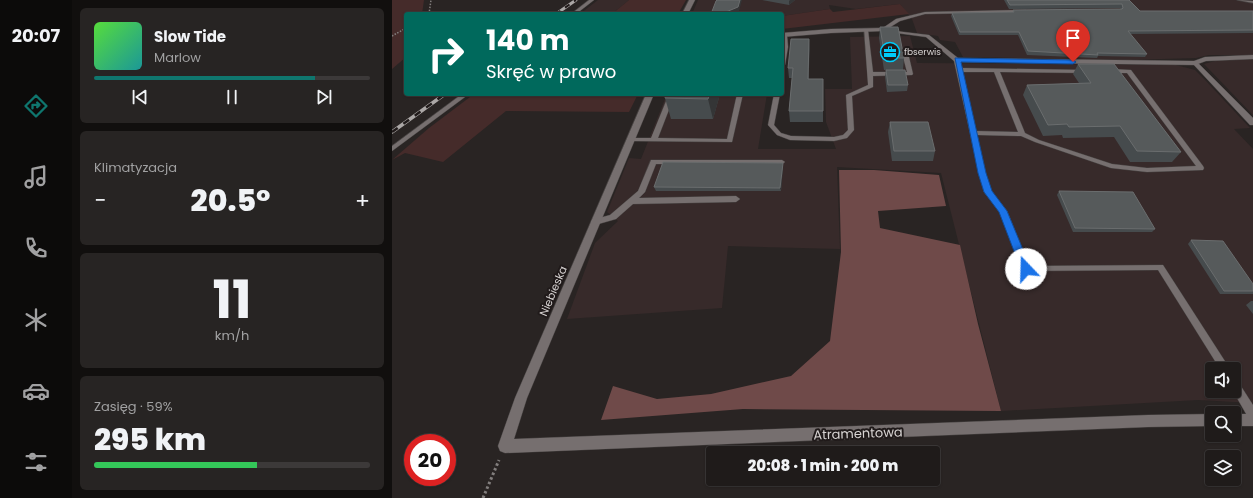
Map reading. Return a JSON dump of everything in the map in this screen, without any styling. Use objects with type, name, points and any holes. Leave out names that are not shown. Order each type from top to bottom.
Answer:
[{"type":"street","points":[[686,12],[692,0]]},
{"type":"street","points":[[784,35],[882,30]]},
{"type":"street","points":[[1195,63],[1250,116],[1253,123]]},
{"type":"street","name":"Niebieska","points":[[505,446],[521,398],[649,96]]},
{"type":"street","name":"Atramentowa","points":[[505,446],[1057,425],[1148,420],[1205,420]]},
{"type":"street","points":[[1241,420],[1253,420]]},
{"type":"lane","points":[[576,12],[592,0]]},
{"type":"lane","points":[[1239,0],[1253,2]]},
{"type":"lane","points":[[882,30],[898,20],[925,13],[1033,11]]},
{"type":"lane","points":[[777,96],[771,125],[779,134],[790,138],[834,139],[845,137],[852,130],[849,95],[871,86],[866,30]]},
{"type":"lane","points":[[882,30],[939,38]]},
{"type":"lane","points":[[927,36],[957,60],[1195,63],[1204,59],[1253,57]]},
{"type":"lane","points":[[784,41],[784,53]]},
{"type":"lane","points":[[870,74],[910,74],[906,57]]},
{"type":"lane","points":[[957,60],[982,173],[988,192],[1003,211],[1026,269],[1160,268],[1220,362]]},
{"type":"lane","points":[[959,70],[1090,71]]},
{"type":"lane","points":[[996,70],[1022,134]]},
{"type":"lane","points":[[973,133],[1022,134],[1044,144],[1111,166],[1147,170],[1201,168],[1128,71],[1105,71]]},
{"type":"lane","points":[[392,149],[463,96]]},
{"type":"lane","points":[[654,140],[671,96]]},
{"type":"lane","points":[[630,140],[730,141],[740,96]]},
{"type":"lane","points":[[595,222],[613,217],[642,192],[653,162],[782,162]]},
{"type":"lane","points":[[630,202],[736,199]]},
{"type":"lane","points":[[1241,395],[1253,415]]},
{"type":"path","points":[[429,12],[431,0]]},
{"type":"path","points":[[392,36],[404,29]]},
{"type":"path","points":[[483,498],[505,446]]},
{"type":"shaded area","points":[[392,0],[424,0],[422,12],[404,12],[404,59],[392,69]]},
{"type":"shaded area","points":[[598,0],[629,0],[614,12],[583,12]]},
{"type":"shaded area","points":[[629,0],[686,0],[679,12],[614,12]]},
{"type":"shaded area","points":[[698,0],[1253,0],[1253,55],[1209,55],[1196,58],[1128,60],[963,57],[955,42],[940,40],[938,36],[917,33],[912,19],[900,4],[856,9],[829,5],[830,9],[784,16],[784,12],[693,12]]},
{"type":"shaded area","points":[[900,4],[909,14],[784,29],[784,16],[830,9],[833,12]]},
{"type":"shaded area","name":"fbserwis","points":[[910,36],[917,63],[1176,65],[1195,70],[1250,128],[1234,129],[1253,149],[1253,403],[1198,400],[1001,411],[941,173],[837,167],[840,249],[728,246],[722,308],[567,319],[595,243],[618,221],[607,212],[629,158],[641,159],[666,96],[767,96],[758,149],[836,149],[826,122],[825,89],[852,89],[850,37]]},
{"type":"shaded area","points":[[1226,58],[1253,58],[1253,115],[1204,64]]},
{"type":"shaded area","points":[[471,96],[637,96],[629,112],[506,111],[443,162],[405,153],[392,160],[429,128]]},
{"type":"shaded area","points":[[839,170],[874,170],[939,175],[946,206],[878,211],[880,228],[960,245],[978,324],[1001,411],[743,409],[601,420],[613,386],[657,399],[711,394],[791,376],[830,341],[841,252]]},
{"type":"building","points":[[740,0],[738,7],[726,12],[712,12],[716,1]]},
{"type":"building","points":[[1007,0],[1129,0],[1140,11],[1253,11],[1253,30],[1128,31],[1147,54],[1097,53],[1098,55],[1028,51],[1019,32],[960,32],[952,13],[1014,12],[1013,10],[1123,8],[1122,4],[1010,5]]},
{"type":"building","points":[[880,27],[898,27],[904,58],[885,58]]},
{"type":"building","points":[[791,39],[809,39],[808,79],[823,79],[823,111],[789,111],[793,68],[788,68]]},
{"type":"building","points":[[1078,64],[1114,64],[1181,152],[1137,151],[1120,126],[1069,127],[1067,124],[1048,125],[1027,85],[1091,83]]},
{"type":"building","points":[[886,70],[905,70],[908,85],[888,85]]},
{"type":"building","points":[[666,96],[709,96],[708,99],[665,98]]},
{"type":"building","points":[[890,122],[928,122],[935,151],[894,151]]},
{"type":"building","points":[[663,162],[783,163],[780,188],[654,187]]},
{"type":"building","points":[[1059,191],[1133,192],[1155,229],[1075,228]]},
{"type":"building","points":[[1191,240],[1223,241],[1253,284],[1253,291],[1224,291]]},
{"type":"railway","points":[[559,12],[576,0]]},
{"type":"railway","points":[[392,132],[442,96]]},
{"type":"place","name":"fbserwis","points":[[890,52]]},
{"type":"route","points":[[1026,269],[1003,211],[988,192],[982,173],[957,60],[1073,62]]}]
